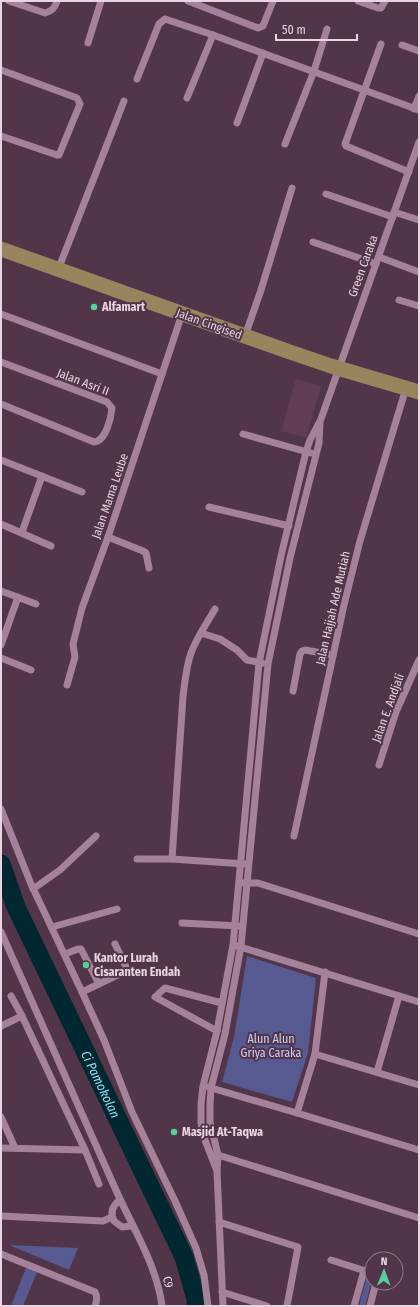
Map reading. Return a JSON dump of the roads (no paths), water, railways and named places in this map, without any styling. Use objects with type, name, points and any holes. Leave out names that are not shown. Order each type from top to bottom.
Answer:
[{"type":"main road","name":"Jalan Cingised","points":[[1,249],[244,337],[338,368],[412,390]]},
{"type":"street","points":[[9,1],[45,13],[51,11],[55,7],[57,1]]},
{"type":"street","points":[[88,43],[101,1]]},
{"type":"street","points":[[188,1],[258,28],[263,26],[273,1]]},
{"type":"street","points":[[358,1],[378,8],[381,8],[385,1]]},
{"type":"street","points":[[137,79],[159,24],[165,19],[314,71],[416,109],[419,96]]},
{"type":"street","points":[[285,144],[314,71],[328,29]]},
{"type":"street","points":[[187,98],[213,35]]},
{"type":"street","points":[[381,44],[346,141],[346,146],[409,172]]},
{"type":"street","points":[[402,44],[419,51]]},
{"type":"street","points":[[237,123],[263,54]]},
{"type":"street","points":[[1,70],[77,98],[80,104],[59,155],[1,136]]},
{"type":"street","points":[[58,270],[124,101]]},
{"type":"street","name":"Green Caraka","points":[[321,419],[393,214],[409,172],[416,163],[419,142]]},
{"type":"street","points":[[244,337],[261,290],[292,188]]},
{"type":"street","points":[[326,194],[393,214],[419,220]]},
{"type":"street","points":[[313,242],[376,264]]},
{"type":"street","points":[[379,257],[419,272]]},
{"type":"street","points":[[399,300],[419,306]]},
{"type":"street","points":[[1,314],[162,374]]},
{"type":"street","name":"Jalan Mama Leube","points":[[67,685],[75,657],[73,644],[79,619],[182,314]]},
{"type":"street","name":"Jalan Asri II","points":[[1,362],[107,402],[112,408],[110,421],[106,431],[98,442],[94,442],[1,404]]},
{"type":"street","name":"Jalan Hajjah Ade Mutiah","points":[[294,836],[344,605],[360,541],[412,390]]},
{"type":"street","points":[[217,1171],[210,1156],[201,1123],[203,1086],[217,1031],[233,945],[259,663],[281,556],[307,449],[321,419]]},
{"type":"street","points":[[223,1306],[217,1171],[218,1155],[210,1122],[211,1088],[225,1034],[241,946],[268,664],[290,558],[317,451],[321,419]]},
{"type":"street","points":[[243,434],[317,451]]},
{"type":"street","points":[[1,460],[82,492]]},
{"type":"street","points":[[22,532],[42,476]]},
{"type":"street","points":[[209,507],[288,526]]},
{"type":"street","points":[[1,524],[51,546]]},
{"type":"street","points":[[108,536],[146,553],[149,568]]},
{"type":"street","points":[[281,556],[290,558]]},
{"type":"street","points":[[1,591],[36,604]]},
{"type":"street","points":[[1,645],[18,598]]},
{"type":"street","points":[[172,859],[186,672],[190,654],[216,609]]},
{"type":"street","points":[[201,633],[220,639],[237,650],[247,660],[268,664]]},
{"type":"street","points":[[293,691],[300,654],[302,651],[304,650],[333,655]]},
{"type":"street","points":[[1,658],[31,670]]},
{"type":"street","name":"Jalan E. Andjali","points":[[379,765],[396,712],[419,660]]},
{"type":"street","points":[[1,809],[33,889],[65,954],[104,1040],[132,1112],[196,1248],[204,1275],[208,1306]]},
{"type":"street","points":[[33,889],[60,870],[96,836]]},
{"type":"street","points":[[137,859],[172,859],[249,864]]},
{"type":"street","points":[[239,882],[258,884],[419,934]]},
{"type":"street","points":[[52,927],[117,909]]},
{"type":"street","points":[[182,923],[243,926]]},
{"type":"street","name":"C9","points":[[1,932],[120,1200],[151,1264],[162,1306]]},
{"type":"street","points":[[82,992],[125,972],[126,970],[115,944]]},
{"type":"street","points":[[233,945],[241,946],[326,972],[419,1002]]},
{"type":"street","points":[[65,954],[81,949],[99,984]]},
{"type":"street","points":[[297,1113],[315,1054],[326,972]]},
{"type":"street","points":[[217,1031],[155,997],[165,988],[222,1003]]},
{"type":"street","points":[[11,996],[22,1016],[85,1150],[99,1184]]},
{"type":"street","points":[[377,1072],[399,996]]},
{"type":"street","points":[[1,1026],[22,1016]]},
{"type":"street","points":[[315,1054],[419,1085]]},
{"type":"street","points":[[203,1086],[419,1150]]},
{"type":"street","points":[[1,1118],[15,1148]]},
{"type":"street","points":[[1,1148],[85,1150]]},
{"type":"street","points":[[210,1156],[218,1155],[419,1218]]},
{"type":"street","points":[[120,1200],[113,1207],[112,1217],[118,1225],[122,1227],[132,1226]]},
{"type":"street","points":[[1,1216],[103,1221],[112,1217]]},
{"type":"street","points":[[219,1222],[298,1247],[287,1306]]},
{"type":"street","points":[[1,1254],[95,1292],[97,1295],[96,1303]]},
{"type":"street","points":[[331,1260],[364,1271],[354,1306]]},
{"type":"street","points":[[370,1306],[374,1291]]},
{"type":"street","points":[[222,1292],[267,1306]]},
{"type":"waterway","name":"Ci Pamokolan","points":[[1,864],[16,907],[184,1257],[196,1299],[196,1306]]},
{"type":"place","name":"Alfamart","points":[[94,307]]},
{"type":"place","name":"Kantor Lurah Cisaranten Endah","points":[[86,965]]},
{"type":"place","name":"Masjid At-Taqwa","points":[[174,1132]]},
{"type":"park label","name":"Alun Alun Griya Caraka","points":[[271,1046]]}]
